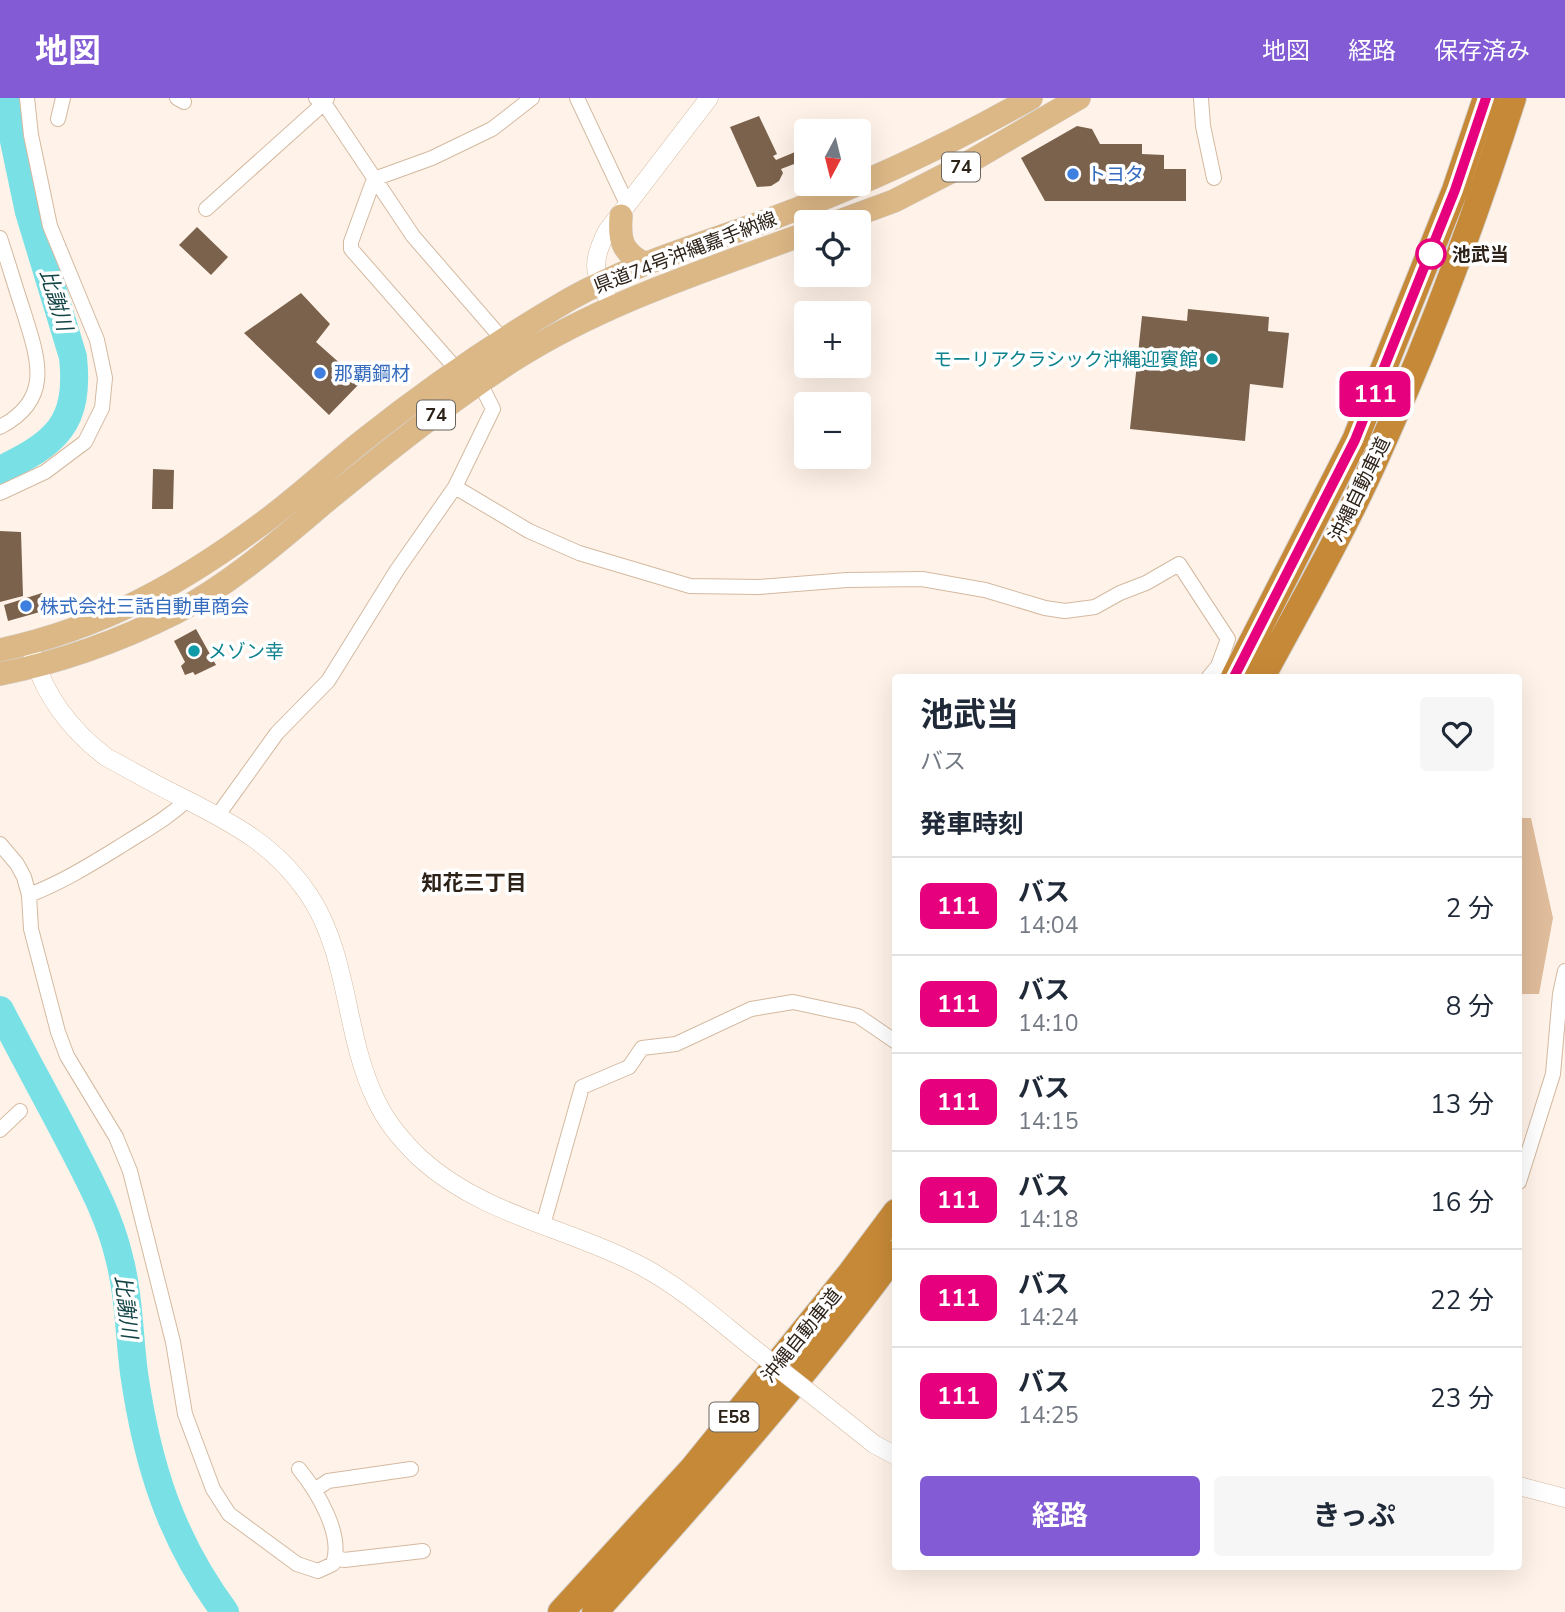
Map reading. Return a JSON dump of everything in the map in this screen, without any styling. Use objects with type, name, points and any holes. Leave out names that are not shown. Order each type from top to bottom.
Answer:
[{"type":"highway","name":"沖縄自動車道","points":[[1236,674],[1355,440],[1455,190],[1486,98]]},
{"type":"highway","name":"沖縄自動車道","points":[[1264,674],[1378,452],[1435,318],[1481,199],[1513,98]]},
{"type":"highway","name":"沖縄自動車道","points":[[561,1612],[693,1468],[849,1275],[892,1217]]},
{"type":"highway","name":"沖縄自動車道","points":[[595,1612],[710,1484],[892,1259]]},
{"type":"main road","name":"県道74号沖縄嘉手納線","points":[[0,650],[29,644],[92,624],[128,608],[204,564],[265,522],[364,439],[458,371],[569,299],[645,264],[880,176],[978,128],[1031,98]]},
{"type":"main road","name":"74","points":[[869,210],[894,201],[952,171],[1079,98]]},
{"type":"main road","points":[[624,211],[619,235],[630,256],[645,264]]},
{"type":"main road","name":"県道74号沖縄嘉手納線","points":[[0,674],[36,667],[118,639],[176,612],[214,589],[275,544],[379,458],[526,352],[580,321],[612,307],[794,238]]},
{"type":"street","points":[[0,494],[45,472],[85,442],[102,408],[105,378],[97,340],[50,226],[31,135],[27,98]]},
{"type":"street","points":[[58,120],[63,98]]},
{"type":"street","points":[[374,179],[432,158],[492,129],[532,98]]},
{"type":"street","points":[[577,98],[624,211]]},
{"type":"street","points":[[612,307],[595,267],[597,251],[607,231],[709,98]]},
{"type":"street","points":[[1201,98],[1203,126],[1214,178]]},
{"type":"street","points":[[206,209],[323,100],[412,236],[504,341]]},
{"type":"street","points":[[374,179],[351,242],[351,249],[458,371]]},
{"type":"street","points":[[0,238],[37,356],[38,378],[34,396],[24,410],[0,427]]},
{"type":"street","points":[[218,815],[277,733],[328,681],[397,570],[455,487],[493,409],[480,383]]},
{"type":"street","points":[[455,487],[529,531],[579,553],[690,586],[759,587],[847,580],[922,579],[985,590],[1045,608],[1065,611],[1095,607],[1179,564],[1228,639],[1211,674]]},
{"type":"street","points":[[29,644],[36,667],[53,701],[88,743],[106,757],[250,834],[281,863],[309,895],[326,928],[339,966],[362,1065],[376,1101],[394,1129],[421,1159],[456,1185],[497,1209],[543,1225],[645,1268],[758,1352],[874,1444],[892,1454]]},
{"type":"street","points":[[29,895],[87,867],[173,814],[187,800]]},
{"type":"street","points":[[0,844],[24,877],[29,895],[31,929],[58,1032],[67,1056],[116,1137],[130,1171],[173,1342],[185,1414],[212,1489],[229,1514],[297,1564],[318,1571],[333,1564],[335,1546],[328,1517],[316,1489],[299,1469]]},
{"type":"street","points":[[1522,1172],[1553,1074],[1560,994],[1565,971]]},
{"type":"street","points":[[543,1225],[582,1087],[629,1067],[642,1048],[676,1044],[751,1009],[793,1002],[858,1016],[892,1039]]},
{"type":"street","points":[[0,1130],[20,1111]]},
{"type":"street","points":[[316,1489],[328,1481],[411,1469]]},
{"type":"street","points":[[1522,1487],[1565,1498]]},
{"type":"street","points":[[335,1558],[344,1560],[423,1551]]},
{"type":"shaded area","points":[[1522,818],[1531,818],[1553,918],[1539,994],[1522,994]]},
{"type":"building","points":[[759,116],[777,154],[773,156],[776,160],[794,152],[794,164],[781,169],[783,173],[779,181],[771,186],[757,187],[730,127]]},
{"type":"building","points":[[1077,126],[1092,129],[1100,144],[1142,144],[1142,154],[1164,155],[1164,169],[1186,169],[1186,201],[1045,201],[1021,158]]},
{"type":"building","points":[[197,227],[228,257],[211,275],[179,245]]},
{"type":"building","points":[[301,293],[330,324],[316,342],[361,382],[329,415],[244,333]]},
{"type":"building","name":"モーリアクラシック沖縄迎賓館","points":[[1188,309],[1269,317],[1268,331],[1289,333],[1283,388],[1250,384],[1245,441],[1130,429],[1142,316],[1187,321]]},
{"type":"building","points":[[153,469],[174,470],[173,509],[152,509]]},
{"type":"building","points":[[0,531],[21,532],[23,596],[0,602]]},
{"type":"building","points":[[42,593],[47,610],[8,621],[4,605]]},
{"type":"building","name":"メゾン幸","points":[[196,629],[216,665],[195,675],[193,672],[185,675],[181,666],[185,662],[174,641]]},
{"type":"waterway","name":"比謝川","points":[[0,470],[36,450],[60,428],[68,415],[74,380],[73,357],[29,212],[5,98]]},
{"type":"waterway","name":"比謝川","points":[[0,1010],[87,1176],[111,1229],[127,1300],[139,1406],[154,1469],[175,1528],[189,1556],[225,1612]]},
{"type":"bus line","name":"111","points":[[1236,674],[1355,440],[1410,309],[1486,98]]},
{"type":"place","name":"トヨタ","points":[[1073,174]]},
{"type":"place","name":"池武当","points":[[1431,254]]},
{"type":"place","name":"モーリアクラシック沖縄迎賓館","points":[[1212,359]]},
{"type":"place","name":"那覇鋼材","points":[[320,373]]},
{"type":"place","name":"株式会社三話自動車商会","points":[[26,606]]},
{"type":"place","name":"メゾン幸","points":[[194,651]]},
{"type":"district","name":"知花三丁目","points":[[474,883]]}]
